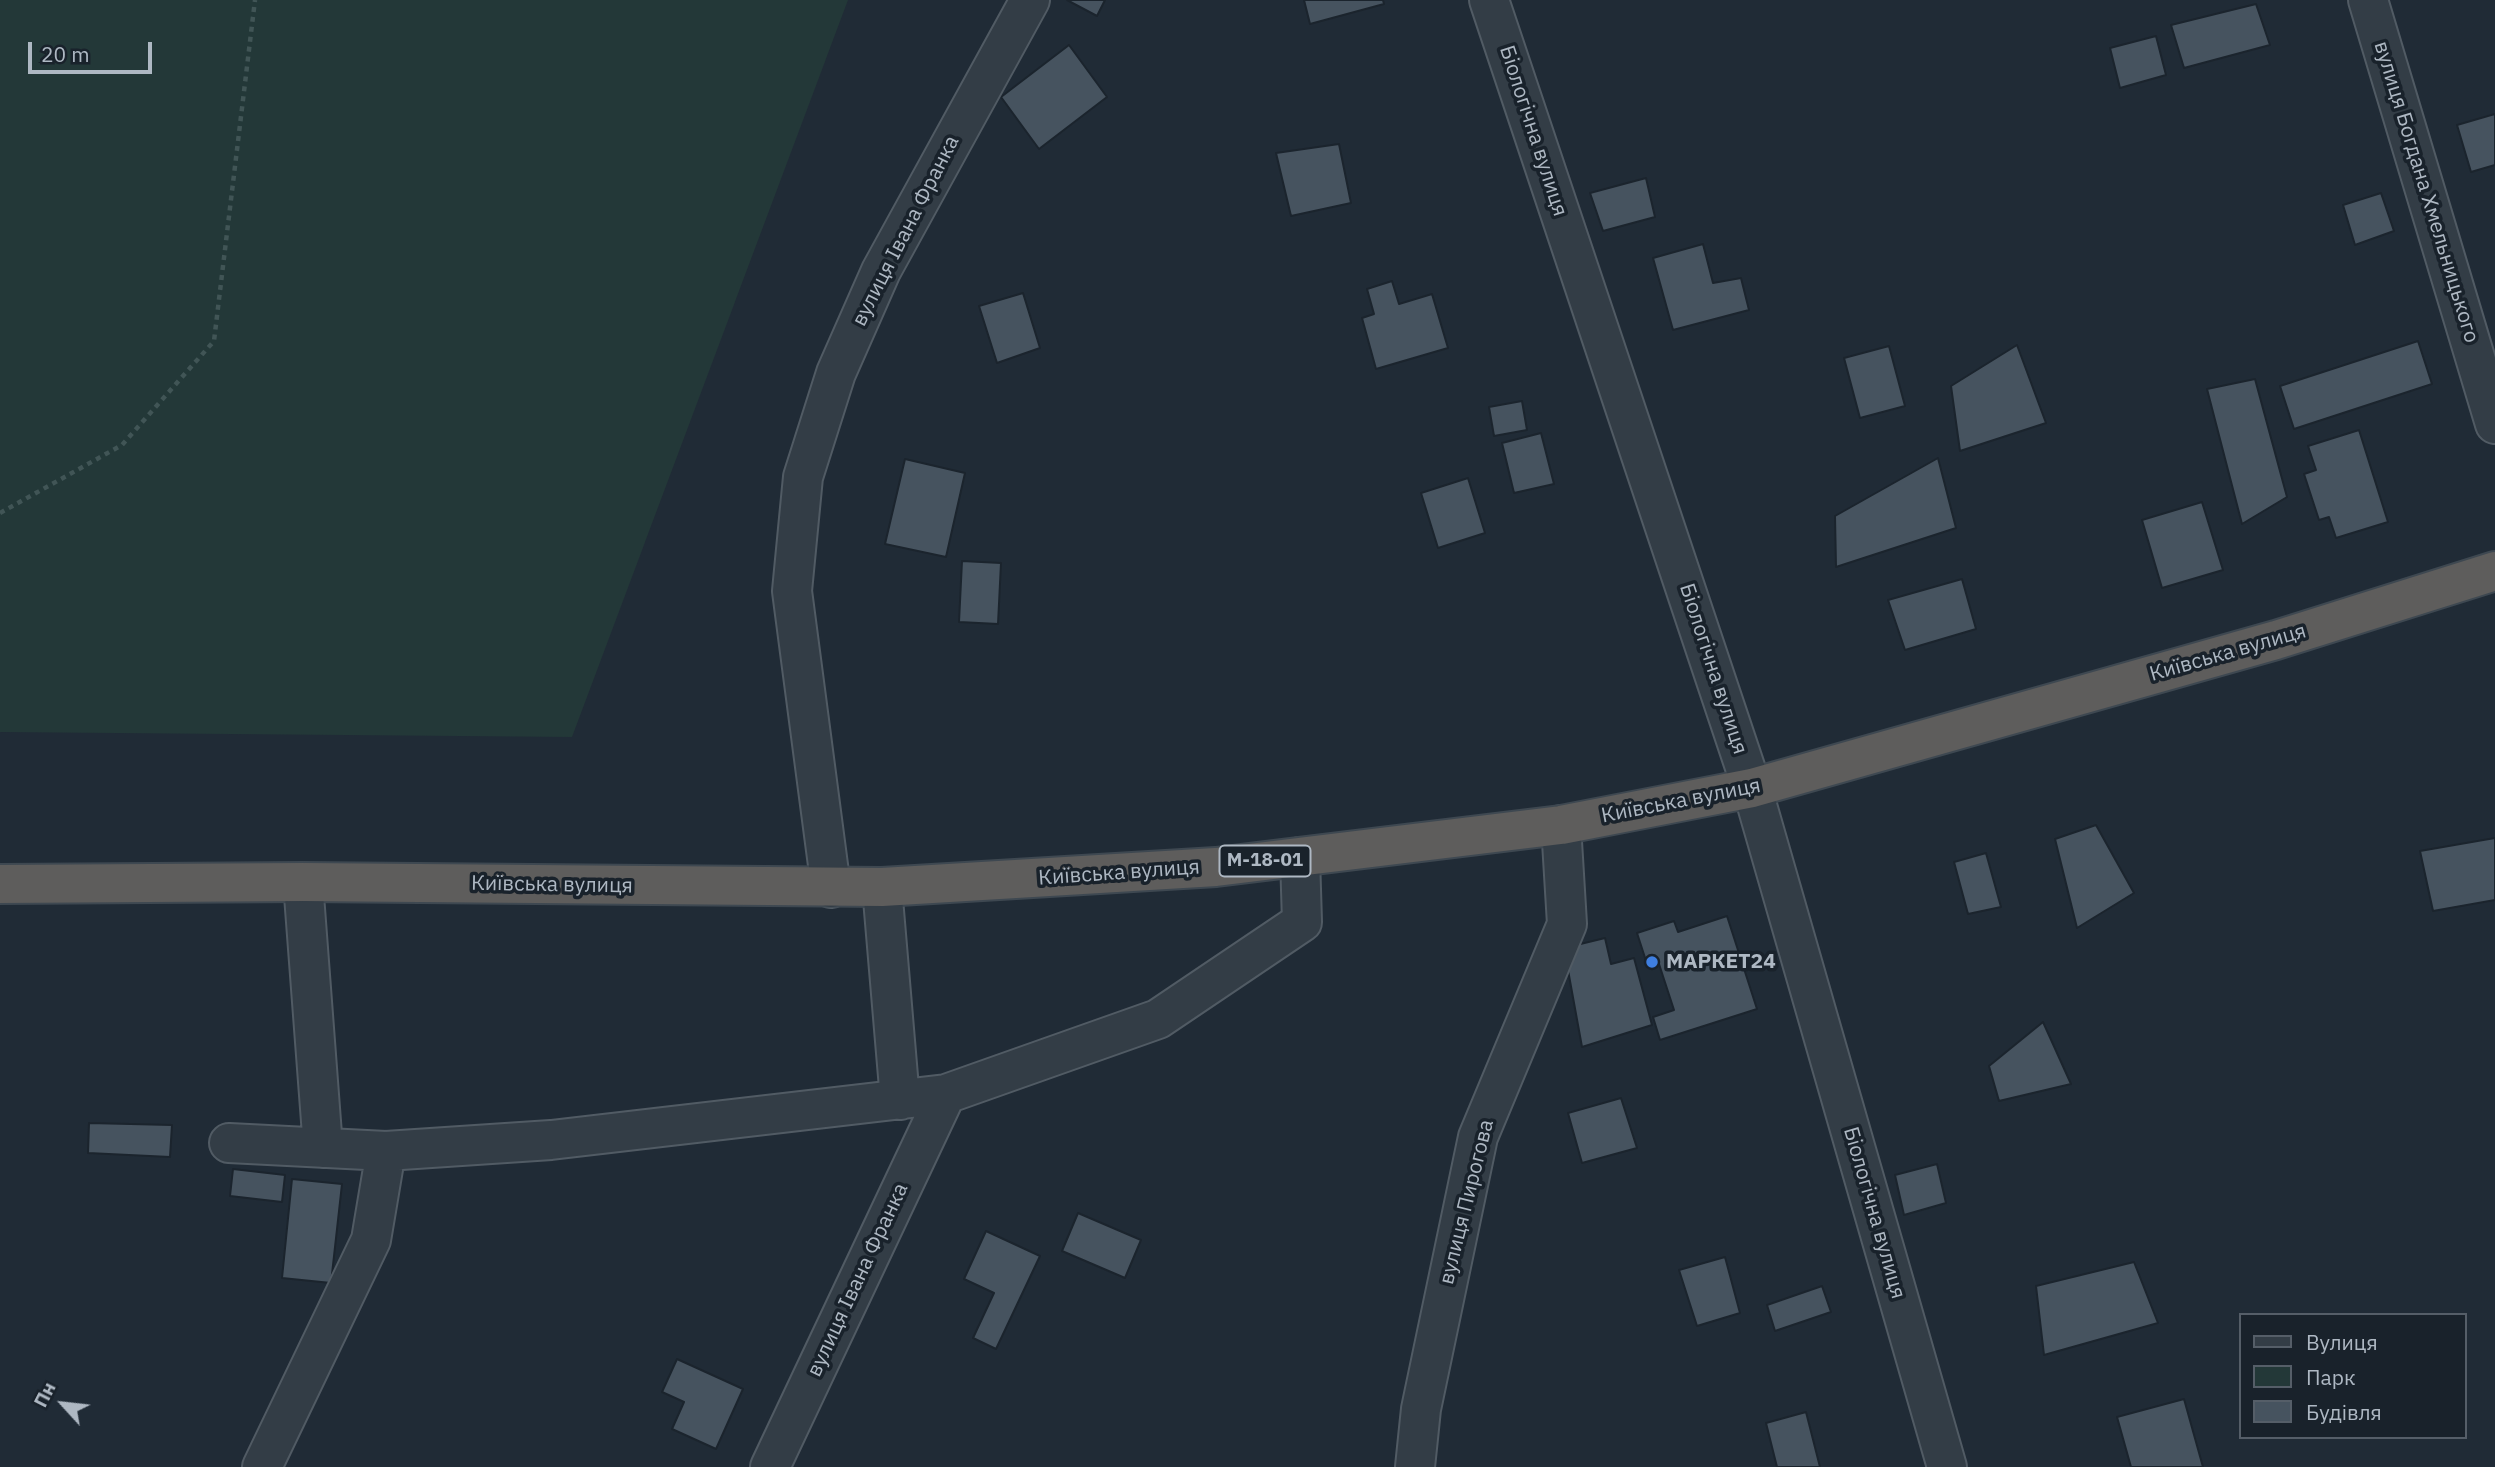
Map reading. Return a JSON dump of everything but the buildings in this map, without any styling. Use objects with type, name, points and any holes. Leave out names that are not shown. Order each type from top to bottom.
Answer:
[{"type":"highway","name":"Київська вулиця","points":[[0,884],[303,882],[882,887],[1216,867],[1300,857],[1561,824],[1752,788],[2276,640],[2495,571]]},
{"type":"street","name":"вулиця Івана Франка","points":[[831,888],[792,591],[803,477],[836,373],[881,271],[1030,0]]},
{"type":"street","name":"Біологічна вулиця","points":[[1489,0],[1752,788],[1947,1467]]},
{"type":"street","name":"вулиця Богдана Хмельницького","points":[[2368,0],[2495,424]]},
{"type":"street","name":"вулиця Пирогова","points":[[1415,1467],[1421,1409],[1478,1137],[1567,924],[1561,824]]},
{"type":"street","points":[[229,1143],[386,1151],[551,1140],[946,1094],[1158,1019],[1302,922],[1300,857]]},
{"type":"street","points":[[303,882],[323,1148]]},
{"type":"street","points":[[882,887],[900,1100]]},
{"type":"street","name":"вулиця Івана Франка","points":[[770,1467],[946,1094]]},
{"type":"street","points":[[262,1467],[371,1240],[386,1151]]},
{"type":"path","points":[[0,513],[122,445],[214,341],[255,0]]},
{"type":"green space","points":[[0,0],[848,0],[572,737],[0,732]]},
{"type":"place","name":"МАРКЕТ24","points":[[1652,962]]}]
